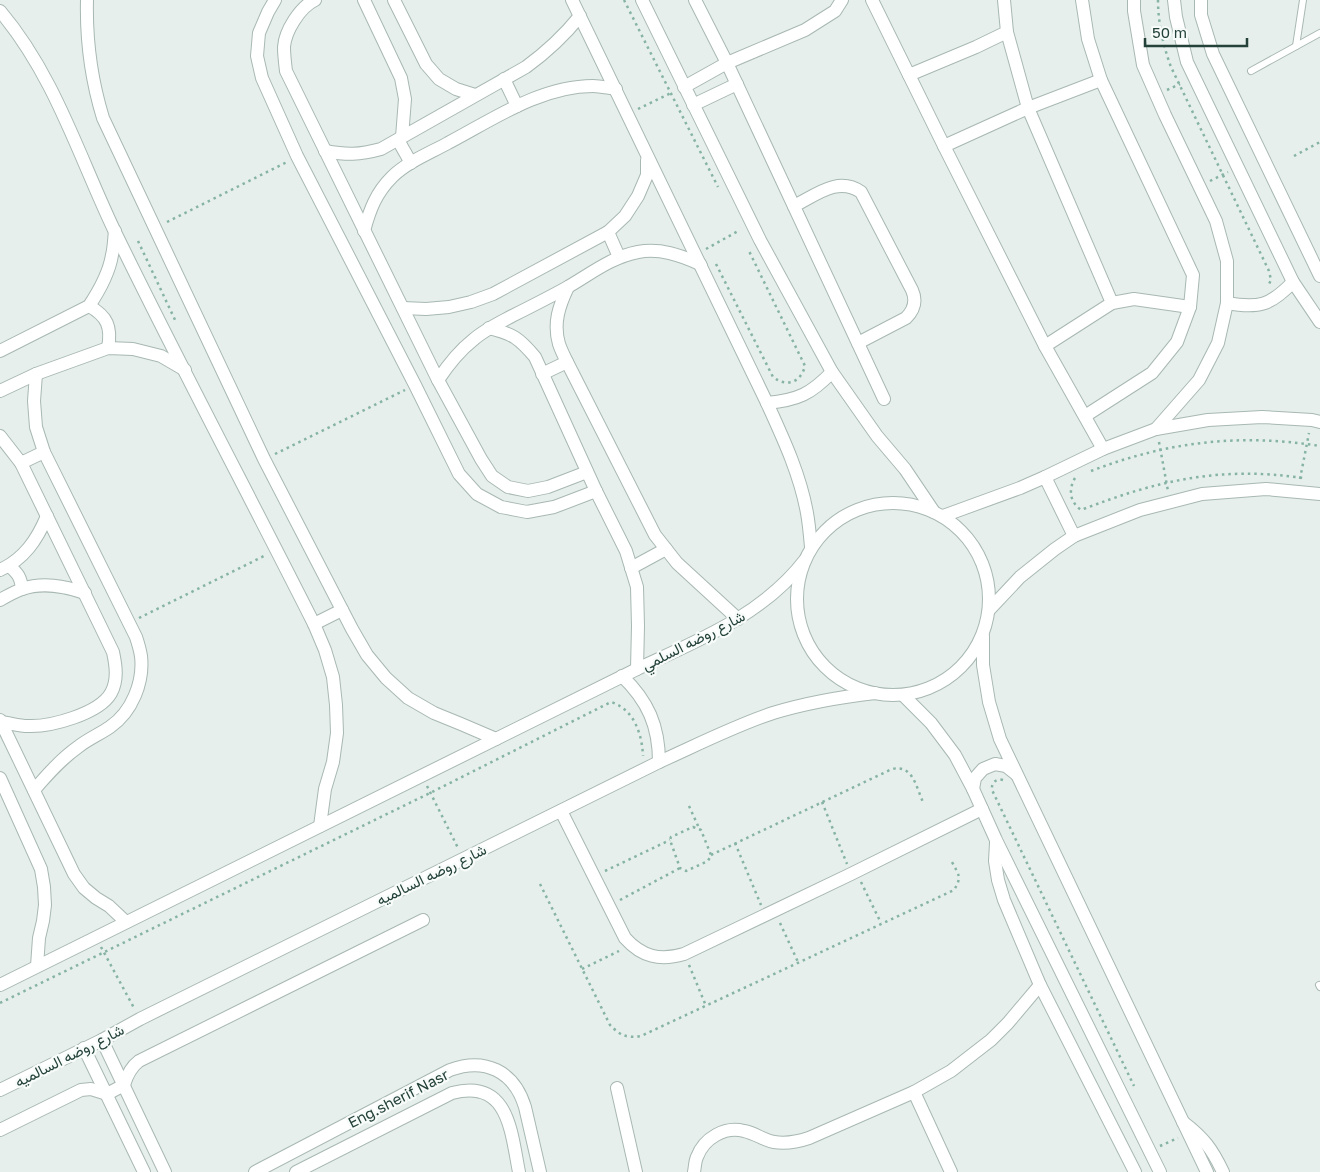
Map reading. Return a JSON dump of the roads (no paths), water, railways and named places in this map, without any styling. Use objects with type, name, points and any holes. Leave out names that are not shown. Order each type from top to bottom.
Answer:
[{"type":"street","points":[[87,0],[87,36],[90,64],[95,92],[103,118],[264,459],[342,610],[367,655],[386,678],[408,698],[434,713],[496,739]]},
{"type":"street","points":[[276,0],[268,12],[259,33],[256,56],[262,78],[297,156],[459,474],[477,494],[500,507],[527,512],[554,507],[596,491]]},
{"type":"street","points":[[315,0],[293,22],[284,46],[286,71],[438,380],[481,459],[492,476],[508,487],[528,491],[548,487],[588,472]]},
{"type":"street","points":[[364,0],[401,78],[405,99],[400,139],[411,163]]},
{"type":"street","points":[[394,0],[426,64],[439,79],[456,89],[475,95]]},
{"type":"street","points":[[572,0],[784,440],[807,512],[811,548]]},
{"type":"street","points":[[642,0],[752,224],[832,372],[877,436],[905,469],[938,514]]},
{"type":"street","points":[[695,0],[727,62],[884,399]]},
{"type":"street","points":[[684,86],[727,62],[806,30],[835,11],[842,0]]},
{"type":"street","points":[[872,0],[1046,346],[1103,450]]},
{"type":"street","points":[[1004,0],[1007,32],[1028,108],[1112,304]]},
{"type":"street","points":[[1082,0],[1088,39],[1101,80],[1194,275],[1190,307],[1178,342],[1152,372],[1085,416]]},
{"type":"street","points":[[1134,0],[1134,11],[1144,65],[1216,221],[1227,261],[1227,303],[1218,343],[1199,380],[1156,429]]},
{"type":"street","points":[[1174,0],[1176,17],[1187,62],[1194,78],[1294,282],[1320,322]]},
{"type":"street","points":[[1201,0],[1201,15],[1213,54],[1320,276]]},
{"type":"street","points":[[0,11],[36,63],[60,108],[123,248],[277,550],[325,650],[333,677],[337,733],[320,826]]},
{"type":"street","points":[[325,151],[363,154],[381,149],[400,139],[526,67],[547,52],[565,35],[580,16]]},
{"type":"street","points":[[909,75],[1007,32]]},
{"type":"street","points":[[504,79],[517,106]]},
{"type":"street","points":[[944,146],[1028,108],[1101,80]]},
{"type":"street","points":[[693,105],[737,84]]},
{"type":"street","points":[[364,231],[370,210],[380,192],[394,175],[411,163],[517,106],[542,96],[567,89],[593,86],[616,90]]},
{"type":"street","points":[[403,308],[449,307],[486,297],[608,232],[625,216],[638,196],[647,175],[647,154]]},
{"type":"street","points":[[794,206],[833,186],[845,185],[862,192],[912,290],[914,295],[913,310],[906,318],[858,343]]},
{"type":"street","points":[[0,350],[89,306],[106,276],[112,256],[115,231]]},
{"type":"street","points":[[608,232],[619,257]]},
{"type":"street","points":[[438,380],[460,351],[489,328],[568,287],[619,257],[639,252],[660,251],[681,256],[700,264],[709,281]]},
{"type":"street","points":[[1227,303],[1246,306],[1264,304],[1281,295],[1294,282]]},
{"type":"street","points":[[568,287],[560,305],[556,324],[559,344],[655,535],[677,563],[738,619]]},
{"type":"street","points":[[1046,346],[1112,304],[1134,299],[1190,307]]},
{"type":"street","points":[[89,306],[105,318],[109,328],[108,348]]},
{"type":"street","points":[[489,328],[507,333],[522,343],[535,357],[596,491],[626,551],[637,587],[637,669]]},
{"type":"street","points":[[0,391],[36,374],[108,348],[133,349],[160,356],[185,370]]},
{"type":"street","points":[[542,374],[567,362]]},
{"type":"street","points":[[767,403],[786,401],[804,396],[819,386],[832,372]]},
{"type":"street","points":[[34,790],[69,754],[112,726],[126,712],[136,695],[141,676],[141,656],[136,637],[44,452],[35,418],[36,374]]},
{"type":"street","points":[[938,514],[995,498],[1103,450],[1156,429],[1208,420],[1262,416],[1316,421]]},
{"type":"street","points":[[0,436],[21,464],[113,652],[116,667],[116,679],[111,694],[100,705],[84,713],[68,720],[48,725],[27,726],[1,721]]},
{"type":"street","points":[[21,464],[44,452]]},
{"type":"street","points":[[1045,477],[1074,536]]},
{"type":"street","points":[[989,610],[1037,562],[1074,536],[1140,510],[1202,494],[1266,489],[1320,494]]},
{"type":"street","points":[[983,635],[970,658],[951,676],[929,689],[903,695],[874,693],[847,684],[824,667],[807,643],[798,616],[797,588],[804,560],[826,530],[838,520],[866,506],[888,503],[912,504],[938,514],[960,530],[974,547],[984,567],[989,588],[989,610],[983,635],[983,665],[989,702],[1000,739],[1206,1172]]},
{"type":"street","points":[[4,568],[20,557],[32,545],[41,531],[47,516]]},
{"type":"street","points":[[631,568],[666,549]]},
{"type":"street","name":"شارع روضه السلمي","points":[[622,676],[713,633],[738,619],[758,606],[777,590],[804,560]]},
{"type":"street","points":[[4,568],[16,572],[21,580],[22,589]]},
{"type":"street","points":[[0,600],[22,589],[37,586],[69,587],[85,593]]},
{"type":"street","points":[[314,624],[342,610]]},
{"type":"street","points":[[0,985],[622,676],[648,709],[654,722],[659,748],[659,762]]},
{"type":"street","name":"شارع روضه السالميه","points":[[0,1090],[659,762],[771,714],[822,701],[874,693]]},
{"type":"street","points":[[903,695],[931,723],[955,755],[1160,1172]]},
{"type":"street","points":[[1,721],[74,874],[84,888],[109,906],[126,922]]},
{"type":"street","points":[[973,789],[979,773],[994,764],[1006,766],[1016,774]]},
{"type":"street","points":[[0,778],[41,869],[45,905],[39,938],[37,966]]},
{"type":"street","points":[[562,811],[626,938],[641,951],[651,956],[662,958],[684,954],[854,873],[982,809]]},
{"type":"street","points":[[996,840],[995,860],[1004,900],[1040,985],[1135,1172]]},
{"type":"street","points":[[0,1130],[81,1090],[91,1089],[106,1094],[124,1085],[134,1065],[424,920]]},
{"type":"street","points":[[694,1172],[697,1156],[701,1148],[706,1142],[721,1132],[744,1130],[775,1142],[801,1141],[914,1092],[951,1071],[991,1040],[1040,985]]},
{"type":"street","points":[[102,1040],[165,1172]]},
{"type":"street","points":[[84,1048],[144,1172]]},
{"type":"street","name":"Eng.sherif Nasr","points":[[255,1172],[450,1070],[460,1066],[481,1065],[496,1070],[510,1079],[522,1096],[540,1172]]},
{"type":"street","points":[[617,1088],[636,1172]]},
{"type":"street","points":[[296,1172],[461,1090],[481,1092],[490,1096],[504,1110],[508,1119],[519,1172]]},
{"type":"street","points":[[914,1092],[950,1172]]},
{"type":"street","points":[[1181,1121],[1198,1133],[1211,1149],[1223,1172]]},
{"type":"lane","points":[[1296,46],[1304,1]]},
{"type":"lane","points":[[1251,70],[1320,33]]}]
